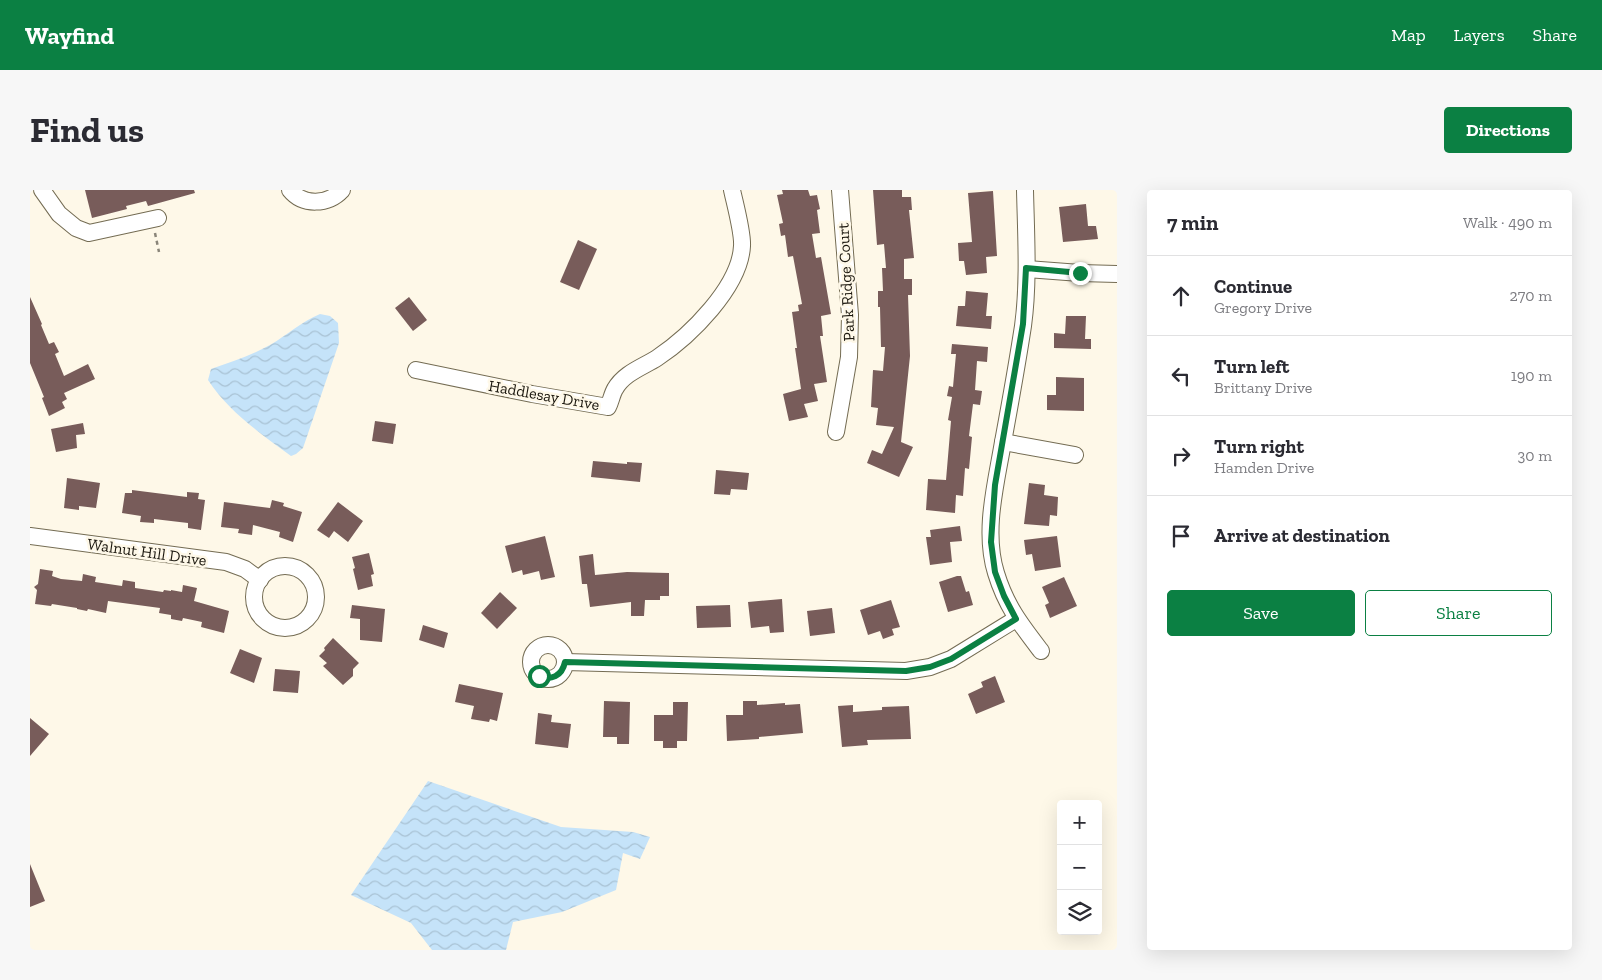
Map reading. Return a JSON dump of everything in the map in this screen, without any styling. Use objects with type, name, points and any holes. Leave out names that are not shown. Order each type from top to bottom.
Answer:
[{"type":"street","points":[[42,190],[59,214],[76,228],[89,232],[155,219]]},
{"type":"street","points":[[290,190],[298,197],[312,202],[331,198],[342,190]]},
{"type":"street","name":"Haddlesay Drive","points":[[416,370],[532,394],[608,407],[615,388],[626,375],[658,357],[689,334],[716,303],[738,270],[742,245],[732,190]]},
{"type":"street","name":"Park Ridge Court","points":[[836,432],[849,357],[850,315],[840,190]]},
{"type":"street","points":[[1025,190],[1026,268],[1023,324],[995,485],[991,542],[995,572],[1004,596],[1016,619],[1041,651]]},
{"type":"street","points":[[1026,268],[1117,274]]},
{"type":"street","points":[[1003,442],[1075,455]]},
{"type":"street","name":"Walnut Hill Drive","points":[[30,536],[226,562],[245,569],[260,580]]},
{"type":"street","points":[[565,662],[906,671],[930,667],[951,659],[1016,619]]},
{"type":"path","points":[[155,219],[159,252]]},
{"type":"water","points":[[320,314],[330,316],[338,323],[339,343],[303,448],[291,456],[235,412],[208,380],[211,369],[263,349]]},
{"type":"water","points":[[428,781],[561,827],[633,832],[650,837],[640,859],[623,853],[616,890],[562,912],[513,922],[506,950],[432,950],[411,923],[351,895]]},
{"type":"building","points":[[85,190],[194,190],[195,193],[148,206],[146,201],[126,206],[127,209],[92,218]]},
{"type":"building","points":[[782,190],[808,190],[810,196],[817,195],[820,209],[817,210],[820,233],[812,234],[816,258],[821,257],[831,314],[821,316],[823,336],[820,336],[827,382],[814,384],[818,401],[804,404],[808,417],[789,421],[783,394],[801,389],[792,312],[799,311],[798,305],[802,304],[793,256],[788,257],[785,235],[781,236],[779,224],[783,223],[777,195],[783,194]]},
{"type":"building","points":[[873,190],[902,190],[902,197],[911,197],[912,210],[909,210],[914,258],[904,259],[904,279],[912,279],[912,295],[908,295],[910,356],[901,442],[913,447],[899,477],[867,463],[872,450],[882,454],[894,427],[876,425],[878,408],[871,407],[873,370],[883,371],[885,347],[881,347],[878,291],[883,291],[882,268],[886,268],[884,244],[877,245]]},
{"type":"building","points":[[993,191],[997,256],[986,257],[987,273],[966,275],[964,261],[959,261],[958,243],[972,242],[968,193]]},
{"type":"building","points":[[1086,204],[1088,226],[1096,226],[1098,239],[1063,242],[1059,207]]},
{"type":"building","points":[[578,240],[597,249],[579,290],[560,282]]},
{"type":"building","points":[[966,291],[988,293],[986,316],[992,316],[991,329],[956,326],[958,306],[965,306]]},
{"type":"building","points":[[30,297],[49,344],[54,342],[59,352],[55,354],[64,376],[88,364],[95,379],[64,393],[67,399],[62,402],[65,408],[49,416],[42,398],[44,397],[30,363]]},
{"type":"building","points":[[409,297],[427,320],[413,331],[395,308]]},
{"type":"building","points":[[1066,316],[1086,316],[1085,339],[1091,339],[1091,349],[1054,348],[1054,333],[1065,334]]},
{"type":"building","points":[[952,344],[988,347],[987,362],[977,361],[975,390],[982,391],[980,405],[973,404],[969,436],[972,437],[969,469],[965,468],[963,496],[956,495],[955,513],[926,510],[928,479],[946,480],[951,421],[948,420],[952,397],[947,396],[949,386],[953,387],[956,354],[951,354]]},
{"type":"building","points":[[1056,377],[1084,378],[1084,411],[1047,410],[1047,395],[1056,395]]},
{"type":"building","points":[[375,421],[396,424],[393,444],[372,441]]},
{"type":"building","points":[[83,423],[85,434],[76,435],[77,448],[56,452],[51,429]]},
{"type":"building","points":[[593,461],[627,464],[627,462],[642,463],[640,482],[591,477]]},
{"type":"building","points":[[716,470],[749,473],[747,490],[731,489],[730,495],[714,494]]},
{"type":"building","points":[[67,478],[100,483],[96,508],[79,506],[79,510],[64,508]]},
{"type":"building","points":[[1029,483],[1045,485],[1044,495],[1058,497],[1057,516],[1050,515],[1049,526],[1024,524]]},
{"type":"building","points":[[132,490],[187,497],[187,492],[199,493],[198,499],[205,500],[201,530],[188,528],[188,523],[154,519],[154,523],[140,522],[141,516],[122,513],[125,493],[132,493]]},
{"type":"building","points":[[272,500],[284,503],[283,506],[302,512],[293,542],[279,537],[280,532],[253,525],[252,535],[238,533],[239,529],[221,527],[224,502],[270,508]]},
{"type":"building","points":[[338,502],[363,521],[348,542],[334,531],[329,538],[317,530]]},
{"type":"building","points":[[960,526],[962,541],[950,542],[952,562],[930,565],[926,537],[931,537],[930,530]]},
{"type":"building","points":[[545,536],[555,577],[541,580],[539,571],[523,575],[522,570],[512,573],[505,546]]},
{"type":"building","points":[[1057,536],[1061,567],[1035,571],[1032,554],[1026,555],[1024,540]]},
{"type":"building","points":[[369,553],[374,574],[371,575],[373,586],[358,590],[352,557]]},
{"type":"building","points":[[593,554],[595,575],[627,572],[669,573],[669,596],[660,596],[660,600],[645,600],[644,616],[631,616],[631,602],[590,607],[587,584],[582,584],[579,556]]},
{"type":"building","points":[[40,569],[53,571],[52,576],[61,579],[82,581],[83,574],[96,577],[95,582],[122,586],[123,580],[135,582],[135,588],[163,592],[164,590],[171,590],[182,592],[183,585],[197,588],[194,601],[229,611],[224,633],[201,627],[202,622],[183,618],[182,621],[171,619],[171,615],[159,613],[160,608],[108,601],[106,613],[52,604],[51,606],[35,604],[37,590],[34,587],[38,584]]},
{"type":"building","points":[[961,576],[966,592],[969,591],[973,605],[948,612],[939,582]]},
{"type":"building","points":[[1064,577],[1077,606],[1050,618],[1045,605],[1049,603],[1042,587]]},
{"type":"building","points":[[500,592],[517,608],[497,629],[481,613]]},
{"type":"building","points":[[782,599],[784,632],[770,633],[769,626],[751,628],[748,602]]},
{"type":"building","points":[[891,600],[900,627],[892,629],[894,635],[883,639],[880,631],[868,635],[860,610]]},
{"type":"building","points":[[352,605],[385,609],[382,642],[360,640],[360,619],[350,618]]},
{"type":"building","points":[[730,605],[731,627],[697,628],[696,606]]},
{"type":"building","points":[[832,608],[835,633],[810,636],[807,611]]},
{"type":"building","points":[[423,625],[448,633],[444,648],[419,640]]},
{"type":"building","points":[[333,638],[359,663],[353,669],[353,676],[343,685],[323,666],[327,663],[319,656]]},
{"type":"building","points":[[240,649],[262,658],[254,683],[230,673]]},
{"type":"building","points":[[275,669],[300,671],[298,693],[273,691]]},
{"type":"building","points":[[995,676],[1005,702],[976,714],[968,694],[983,687],[981,682]]},
{"type":"building","points":[[459,684],[503,693],[497,721],[490,719],[489,722],[471,719],[474,706],[455,702]]},
{"type":"building","points":[[604,701],[630,702],[629,744],[617,744],[617,737],[603,737]]},
{"type":"building","points":[[743,701],[757,701],[757,705],[800,704],[803,733],[727,741],[726,715],[743,715]]},
{"type":"building","points":[[673,702],[688,702],[687,741],[677,741],[677,748],[663,748],[663,741],[654,741],[654,715],[673,715]]},
{"type":"building","points":[[853,705],[853,712],[882,710],[882,707],[909,706],[911,739],[867,740],[868,745],[842,747],[838,706]]},
{"type":"building","points":[[538,713],[552,715],[551,722],[571,724],[568,748],[535,744]]},
{"type":"building","points":[[30,718],[49,734],[30,756]]},
{"type":"building","points":[[30,864],[45,901],[30,907]]},
{"type":"route","points":[[539,676],[549,679],[559,675],[563,670],[565,662],[906,671],[930,667],[951,659],[1016,619],[1004,596],[995,572],[991,542],[995,485],[1023,324],[1026,268],[1080,273]]}]
